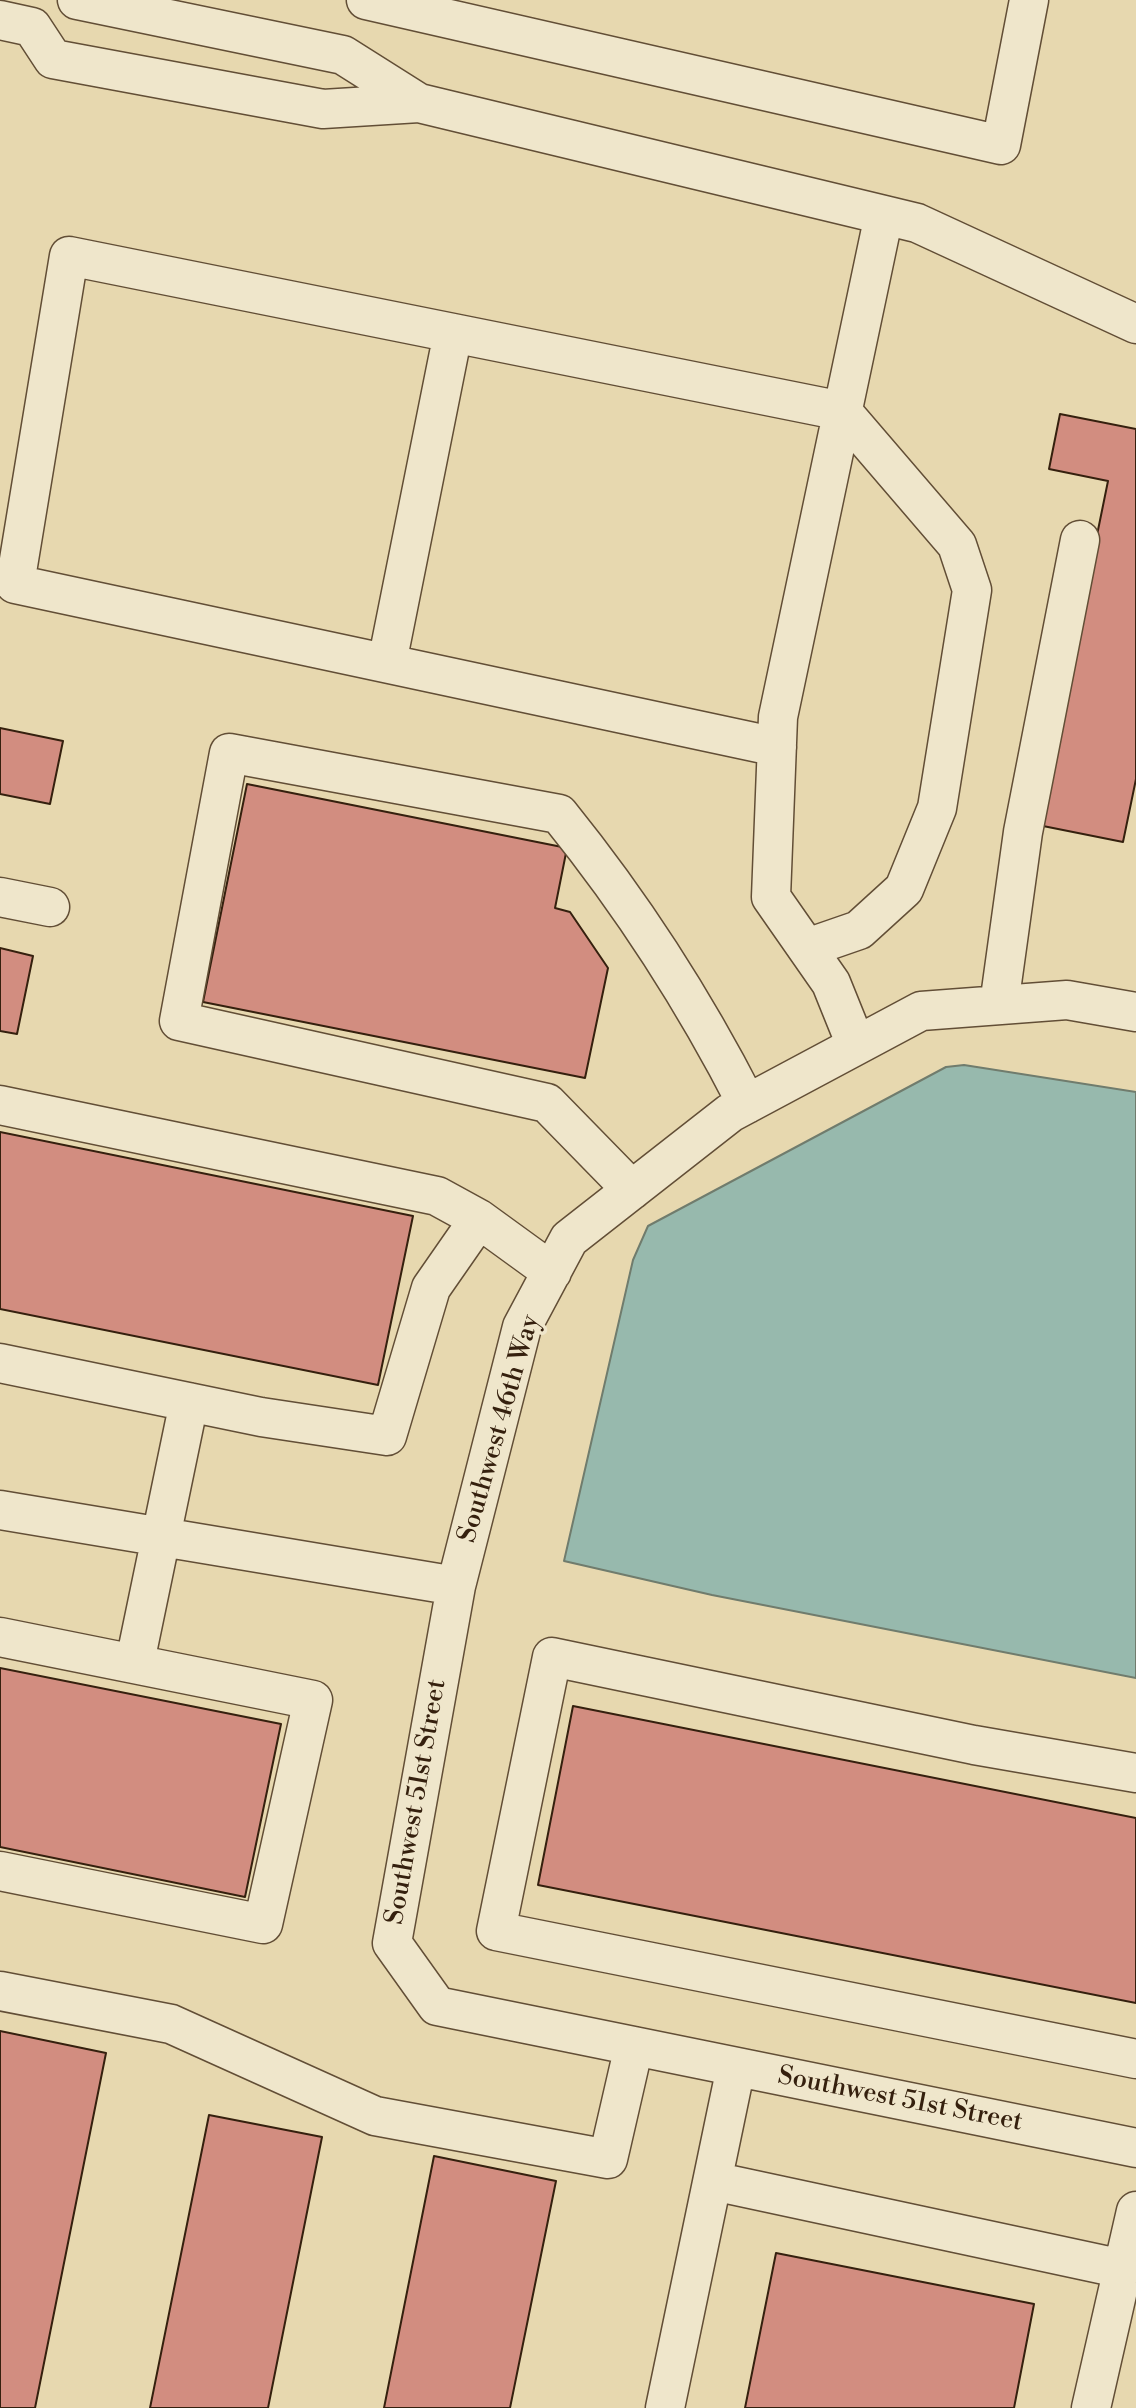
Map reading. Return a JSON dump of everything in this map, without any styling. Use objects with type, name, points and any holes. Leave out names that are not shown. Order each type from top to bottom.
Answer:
[{"type":"street","points":[[77,0],[343,55],[419,103]]},
{"type":"street","points":[[366,0],[1001,145],[1029,0]]},
{"type":"street","points":[[29,16],[53,59],[323,109],[419,103],[917,223],[1136,324]]},
{"type":"street","points":[[856,1045],[831,983],[771,897],[778,717],[884,215]]},
{"type":"street","points":[[777,747],[15,584],[69,256],[842,411],[957,545],[972,590],[937,808],[904,889],[859,930],[807,948]]},
{"type":"street","points":[[387,663],[453,333]]},
{"type":"street","points":[[1080,540],[1023,832],[999,1005],[1067,1000],[1136,1012]]},
{"type":"street","points":[[632,1189],[547,1103],[179,1021],[229,753],[559,814],[600,865],[707,1028],[747,1104]]},
{"type":"street","points":[[0,897],[50,907]]},
{"type":"street","name":"Southwest 46th Way","points":[[456,1586],[522,1327],[569,1239],[730,1113],[921,1011],[999,1005]]},
{"type":"street","points":[[0,1105],[437,1196],[479,1219],[552,1272]]},
{"type":"street","points":[[0,1363],[261,1417],[387,1436],[431,1288],[479,1219]]},
{"type":"street","points":[[135,1662],[189,1402]]},
{"type":"street","points":[[0,1510],[456,1586]]},
{"type":"street","name":"Southwest 51st Street","points":[[456,1586],[392,1943],[437,2006],[1136,2148]]},
{"type":"street","points":[[0,1637],[135,1662],[313,1700],[263,1924],[0,1871]]},
{"type":"street","points":[[1136,1773],[974,1745],[552,1657],[496,1931],[1136,2059]]},
{"type":"street","points":[[0,1991],[171,2024],[375,2116],[608,2159],[634,2046]]},
{"type":"street","points":[[665,2408],[736,2067]]},
{"type":"street","points":[[713,2181],[1123,2269]]},
{"type":"street","points":[[1091,2408],[1136,2211]]},
{"type":"water","points":[[964,1065],[1136,1092],[1136,1678],[712,1595],[564,1561],[633,1260],[648,1226],[946,1067]]},
{"type":"building","points":[[1060,414],[1136,429],[1136,779],[1123,842],[1038,825],[1108,481],[1049,469]]},
{"type":"building","points":[[0,728],[63,741],[50,804],[0,794]]},
{"type":"building","points":[[247,784],[567,848],[555,908],[570,912],[608,968],[585,1078],[203,1002]]},
{"type":"building","points":[[0,948],[33,956],[17,1034],[0,1031]]},
{"type":"building","points":[[0,1132],[413,1216],[378,1385],[0,1309]]},
{"type":"building","points":[[0,1668],[281,1724],[245,1897],[0,1847]]},
{"type":"building","points":[[573,1706],[1136,1818],[1136,2003],[538,1885]]},
{"type":"building","points":[[0,2031],[106,2053],[35,2408],[0,2408]]},
{"type":"building","points":[[209,2115],[322,2137],[268,2408],[150,2408]]},
{"type":"building","points":[[434,2156],[556,2181],[510,2408],[384,2408]]},
{"type":"building","points":[[776,2253],[1034,2304],[1014,2408],[745,2408]]}]
